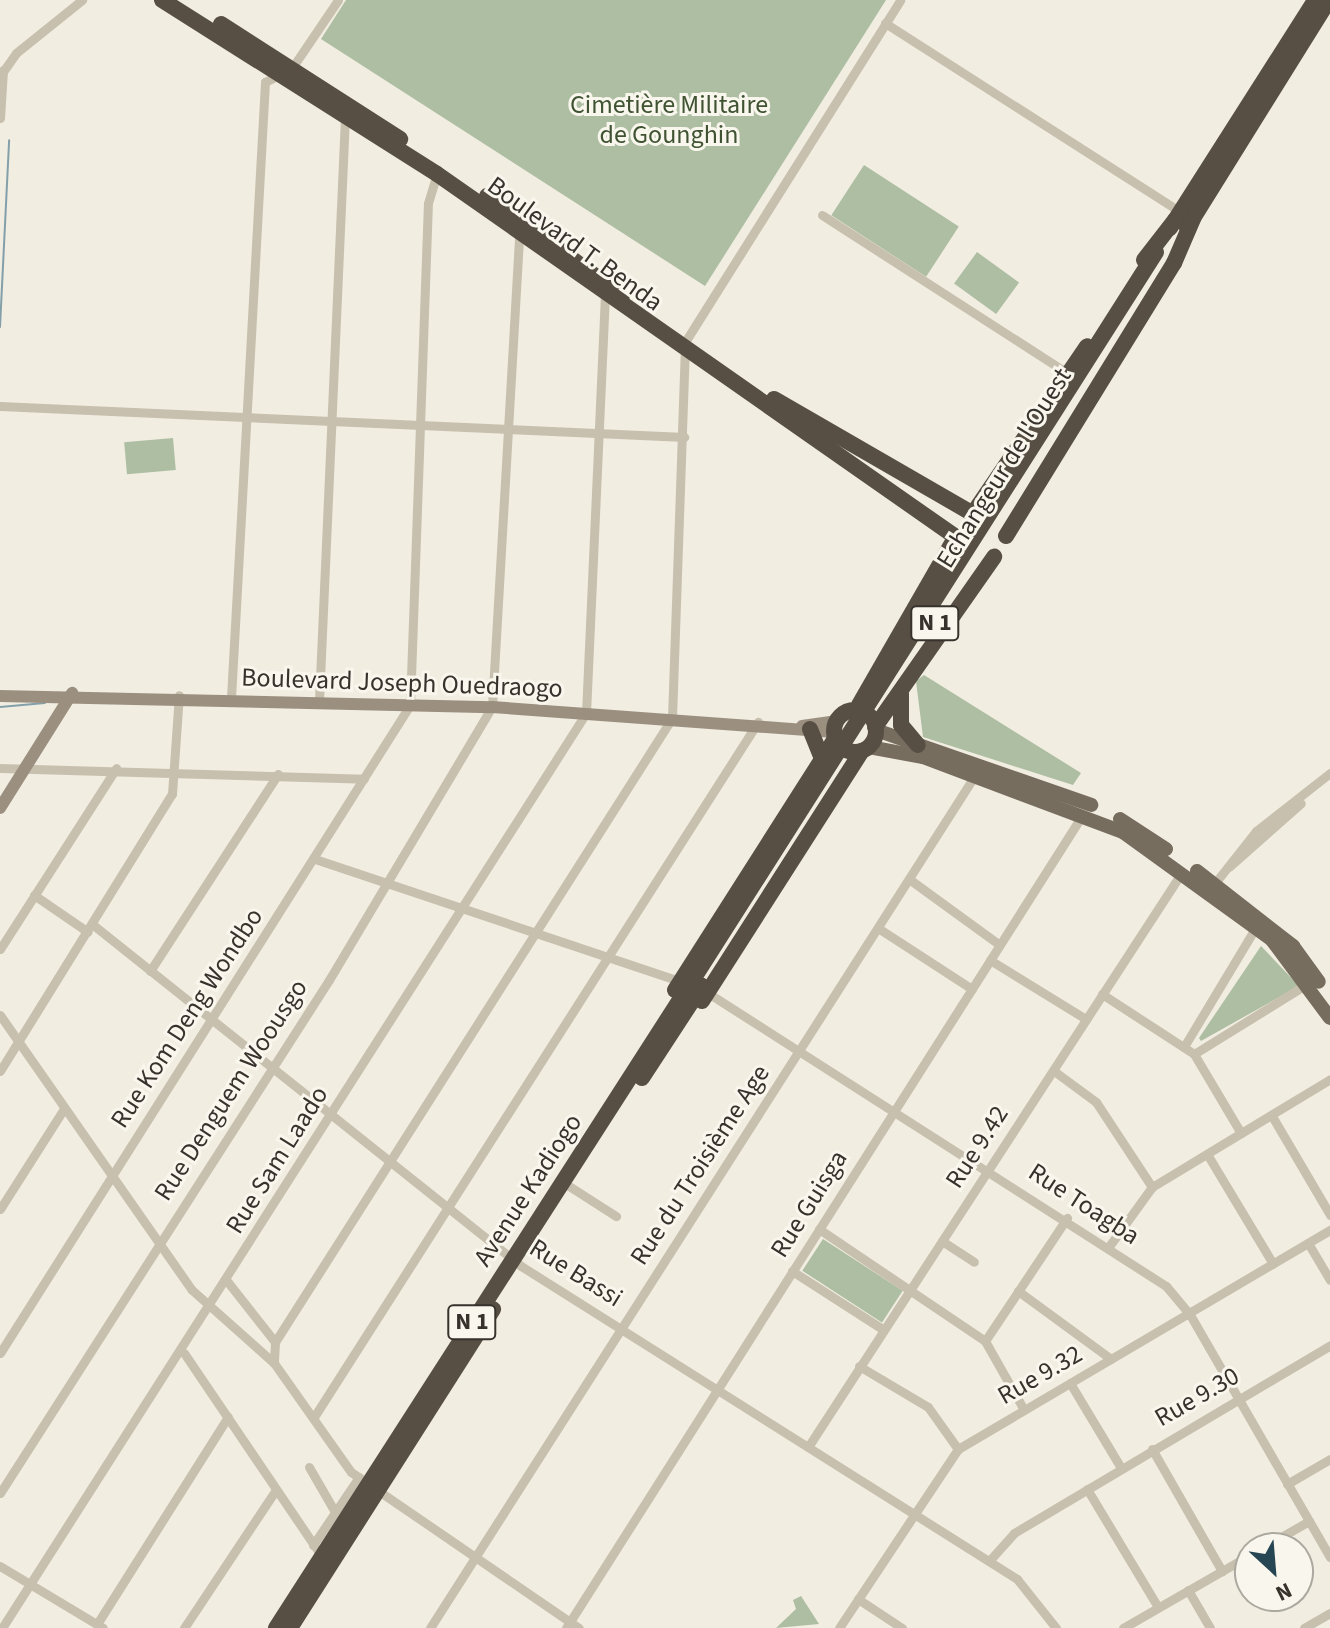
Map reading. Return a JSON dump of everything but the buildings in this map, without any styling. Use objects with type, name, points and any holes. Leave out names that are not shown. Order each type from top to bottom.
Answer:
[{"type":"highway","name":"Boulevard T. Benda","points":[[162,0],[285,71],[525,222],[685,348],[972,510]]},
{"type":"highway","name":"Boulevard T. Benda","points":[[183,0],[285,71],[345,118],[437,174],[605,296],[685,348],[954,538]]},
{"type":"highway","name":"N 1","points":[[696,985],[848,738],[1160,255],[1315,0]]},
{"type":"highway","name":"N 1","points":[[848,738],[855,710],[972,510],[1183,217],[1329,0]]},
{"type":"highway","name":"N 1","points":[[696,985],[822,759],[848,738],[876,729],[994,557],[1174,263],[1183,217]]},
{"type":"highway","name":"Echangeur de l'Ouest","points":[[696,985],[1160,255]]},
{"type":"highway","points":[[972,510],[998,515],[1006,536]]},
{"type":"highway","points":[[954,538],[970,559],[994,557]]},
{"type":"highway","points":[[904,684],[899,717],[918,745]]},
{"type":"highway","points":[[855,710],[876,729]]},
{"type":"highway","points":[[806,727],[822,759]]},
{"type":"highway","name":"Avenue Kadiogo","points":[[517,1263],[696,985]]},
{"type":"highway","name":"Avenue Kadiogo","points":[[276,1628],[569,1186],[674,1018]]},
{"type":"highway","name":"Avenue Kadiogo","points":[[290,1628],[321,1556]]},
{"type":"main road","points":[[876,729],[978,771],[1086,808],[1219,878],[1293,946],[1330,999]]},
{"type":"main road","points":[[848,738],[978,771]]},
{"type":"main road","points":[[1086,808],[1182,872],[1256,927],[1309,983],[1330,1018]]},
{"type":"street","points":[[0,118],[2,73],[82,0]]},
{"type":"street","points":[[231,698],[257,134],[265,82],[285,71],[338,0]]},
{"type":"street","points":[[274,1363],[275,1342],[540,932],[672,718],[685,348],[900,0]]},
{"type":"street","points":[[885,23],[1183,217]]},
{"type":"street","points":[[319,701],[345,118]]},
{"type":"street","points":[[410,705],[428,203],[437,174]]},
{"type":"street","points":[[822,215],[1069,374]]},
{"type":"street","points":[[492,707],[519,232]]},
{"type":"street","points":[[586,713],[593,432],[605,296]]},
{"type":"street","points":[[0,406],[244,420],[684,437]]},
{"type":"street","points":[[0,808],[72,693]]},
{"type":"street","name":"Boulevard Joseph Ouedraogo","points":[[0,696],[72,693],[179,695],[492,707],[758,722],[806,727],[848,738]]},
{"type":"street","points":[[0,1071],[167,804],[177,771],[179,695]]},
{"type":"street","name":"Rue Kom Deng Wondbo","points":[[0,1353],[410,705]]},
{"type":"street","name":"Rue Denguem Woousgo","points":[[0,1493],[386,888],[492,707]]},
{"type":"street","name":"Rue Sam Laado","points":[[2,1628],[184,1353],[208,1307],[465,908],[586,713]]},
{"type":"street","points":[[314,1417],[758,722]]},
{"type":"street","points":[[0,768],[28,763],[364,779]]},
{"type":"street","points":[[0,949],[116,768]]},
{"type":"street","name":"Rue du Troisième Age","points":[[430,1628],[978,771]]},
{"type":"street","points":[[1219,878],[1264,843],[1330,773]]},
{"type":"street","points":[[150,971],[278,774]]},
{"type":"street","name":"Rue Guisga","points":[[568,1625],[1086,808]]},
{"type":"street","name":"Rue Toagba","points":[[315,859],[386,888],[465,908],[696,985],[1110,1245],[1189,1313],[1330,1557]]},
{"type":"street","name":"Rue 9.42","points":[[808,1447],[1182,872]]},
{"type":"street","points":[[909,879],[1000,945]]},
{"type":"street","name":"Rue Bassi","points":[[34,895],[90,928],[150,971],[333,1113],[517,1263],[623,1327],[1029,1589],[1052,1627]]},
{"type":"street","points":[[1185,1045],[1256,927]]},
{"type":"street","points":[[878,928],[972,989]]},
{"type":"street","points":[[990,960],[1086,1019]]},
{"type":"street","points":[[1194,1054],[1309,983]]},
{"type":"street","points":[[1102,994],[1185,1045],[1194,1054],[1241,1133]]},
{"type":"street","points":[[0,1015],[110,1179],[208,1307],[274,1363],[369,1484],[473,1561],[568,1625],[579,1628]]},
{"type":"street","points":[[1054,1071],[1096,1102],[1152,1187]]},
{"type":"street","points":[[1110,1245],[1152,1187],[1330,1079]]},
{"type":"street","points":[[0,1209],[63,1110]]},
{"type":"street","points":[[1272,1116],[1330,1215]]},
{"type":"street","points":[[1207,1154],[1273,1264]]},
{"type":"street","points":[[569,1186],[616,1216]]},
{"type":"street","points":[[985,1341],[1067,1218]]},
{"type":"street","points":[[819,1229],[985,1341],[1024,1410]]},
{"type":"street","name":"Rue 9.32","points":[[839,1628],[958,1449],[1330,1230]]},
{"type":"street","points":[[942,1241],[974,1262]]},
{"type":"street","points":[[1308,1243],[1330,1280]]},
{"type":"street","points":[[792,1271],[884,1330]]},
{"type":"street","points":[[227,1281],[275,1342]]},
{"type":"street","points":[[1018,1291],[1111,1359]]},
{"type":"street","name":"Rue 9.30","points":[[1087,1489],[1330,1345]]},
{"type":"street","points":[[184,1353],[321,1556]]},
{"type":"street","points":[[859,1366],[928,1407],[958,1449]]},
{"type":"street","points":[[1070,1383],[1121,1468]]},
{"type":"street","points":[[0,1566],[100,1626],[228,1417]]},
{"type":"street","points":[[1152,1449],[1222,1571]]},
{"type":"street","points":[[1287,1484],[1330,1459]]},
{"type":"street","points":[[309,1467],[335,1512]]},
{"type":"street","points":[[321,1556],[335,1512],[369,1484]]},
{"type":"street","points":[[989,1561],[1014,1533],[1087,1489],[1158,1607]]},
{"type":"street","points":[[184,1628],[275,1491]]},
{"type":"street","points":[[1290,1532],[1309,1521]]},
{"type":"street","points":[[1123,1628],[1234,1564]]},
{"type":"street","points":[[1188,1590],[1210,1628]]},
{"type":"street","points":[[858,1599],[902,1628]]},
{"type":"street","points":[[1304,1628],[1330,1613]]},
{"type":"green space","name":"Cimetière Militaire de Gounghin","points":[[346,0],[886,0],[705,286],[321,39]]},
{"type":"green space","points":[[864,165],[959,227],[926,277],[831,215]]},
{"type":"green space","points":[[977,252],[1019,283],[996,314],[954,284]]},
{"type":"green space","points":[[173,438],[176,470],[127,474],[124,442]]},
{"type":"green space","points":[[924,675],[1081,773],[1073,785],[923,737],[916,681]]},
{"type":"green space","points":[[1261,946],[1299,986],[1201,1041],[1199,1038]]},
{"type":"green space","points":[[823,1239],[903,1291],[882,1323],[802,1271]]},
{"type":"green space","points":[[801,1596],[819,1624],[776,1628],[796,1609],[793,1600]]},
{"type":"waterway","points":[[0,327],[9,140]]},
{"type":"waterway","points":[[0,707],[45,703]]}]
